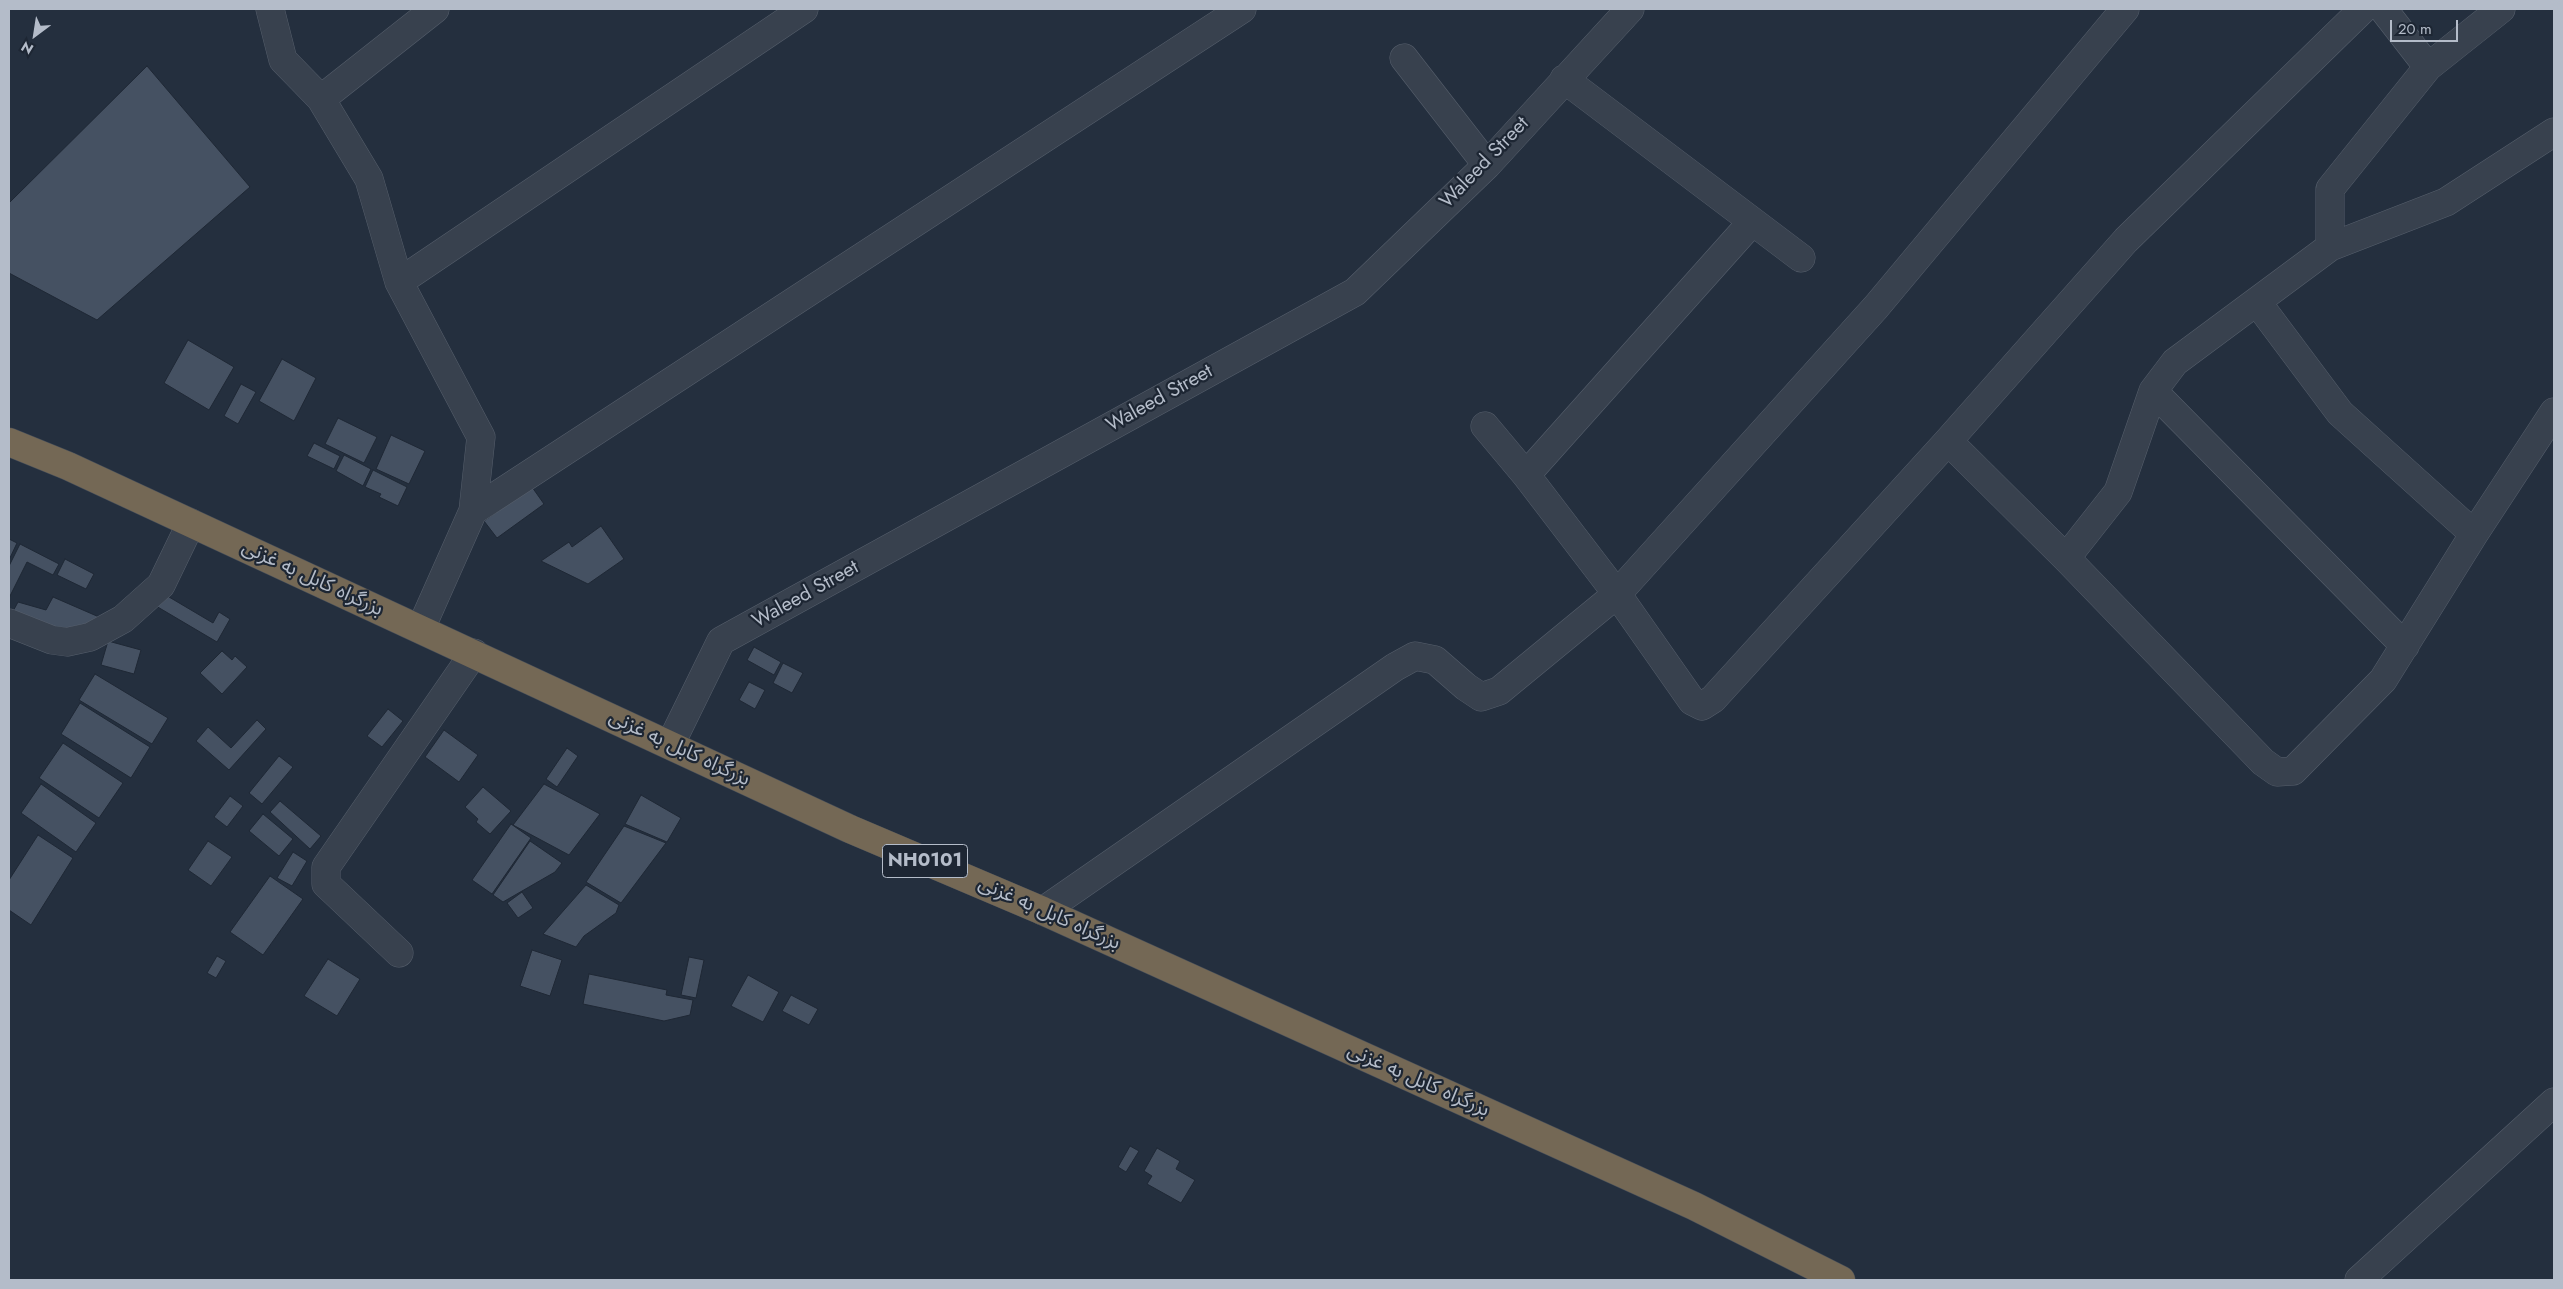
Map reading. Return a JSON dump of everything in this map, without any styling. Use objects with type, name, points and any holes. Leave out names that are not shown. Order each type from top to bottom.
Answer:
[{"type":"highway","name":"بزرگراه کابل به غزنی","points":[[9,442],[68,466],[421,628],[850,829],[1044,911],[1694,1206],[1841,1280]]},
{"type":"street","points":[[270,9],[282,60],[321,99],[369,179],[399,282],[481,437],[473,511],[421,628]]},
{"type":"street","points":[[321,99],[435,9]]},
{"type":"street","points":[[399,282],[804,9]]},
{"type":"street","points":[[473,511],[1242,9]]},
{"type":"street","name":"Waleed Street","points":[[670,745],[720,642],[1355,292],[1487,165],[1630,9]]},
{"type":"street","points":[[1044,911],[1395,667],[1415,656],[1435,660],[1466,687],[1481,697],[1499,691],[1617,594],[1876,306],[2125,9]]},
{"type":"street","points":[[1485,426],[1526,475],[1617,594],[1692,701],[1702,706],[1712,699],[1948,441],[2126,240],[2363,9]]},
{"type":"street","points":[[2383,9],[2428,67]]},
{"type":"street","points":[[2330,247],[2330,189],[2428,67],[2501,9]]},
{"type":"street","points":[[1404,58],[1487,165]]},
{"type":"street","points":[[1564,79],[1800,258]]},
{"type":"street","points":[[2066,558],[2118,492],[2153,391],[2175,362],[2330,247],[2446,202],[2552,137]]},
{"type":"street","points":[[1526,475],[1752,222]]},
{"type":"street","points":[[2257,302],[2340,413],[2474,534]]},
{"type":"street","points":[[2153,391],[2405,646]]},
{"type":"street","points":[[1948,441],[2066,558],[2263,762],[2277,772],[2293,771],[2384,680],[2474,534],[2554,412]]},
{"type":"street","points":[[9,623],[52,640],[67,642],[90,637],[123,619],[161,585],[191,523]]},
{"type":"street","points":[[399,954],[326,884],[326,867],[474,653]]},
{"type":"street","points":[[2359,1280],[2554,1102]]},
{"type":"building","points":[[147,66],[250,187],[97,320],[9,273],[9,203]]},
{"type":"building","points":[[188,340],[234,367],[209,410],[164,383]]},
{"type":"building","points":[[282,359],[316,378],[294,421],[259,401]]},
{"type":"building","points":[[241,384],[256,392],[238,424],[224,416]]},
{"type":"building","points":[[338,418],[377,437],[364,463],[325,444]]},
{"type":"building","points":[[391,435],[425,451],[409,484],[376,469]]},
{"type":"building","points":[[314,443],[340,456],[334,469],[307,456]]},
{"type":"building","points":[[344,455],[371,469],[363,486],[336,471]]},
{"type":"building","points":[[373,470],[407,487],[398,506],[379,497],[381,494],[365,487]]},
{"type":"building","points":[[532,487],[544,504],[497,538],[484,521]]},
{"type":"building","points":[[601,526],[624,559],[588,584],[541,561],[569,542],[572,547]]},
{"type":"building","points":[[9,539],[17,543],[9,560]]},
{"type":"building","points":[[20,544],[59,564],[53,575],[27,562],[9,598],[9,566]]},
{"type":"building","points":[[65,559],[94,574],[86,589],[57,575]]},
{"type":"building","points":[[164,594],[213,623],[219,612],[230,619],[217,642],[156,606]]},
{"type":"building","points":[[53,597],[106,620],[67,639],[11,615],[18,602],[46,610]]},
{"type":"building","points":[[108,641],[141,650],[134,674],[101,665]]},
{"type":"building","points":[[754,647],[781,662],[774,675],[747,660]]},
{"type":"building","points":[[222,651],[232,660],[235,656],[247,667],[222,694],[200,673]]},
{"type":"building","points":[[783,663],[803,673],[792,693],[773,683]]},
{"type":"building","points":[[95,674],[168,718],[152,744],[79,700]]},
{"type":"building","points":[[749,682],[765,690],[755,709],[739,700]]},
{"type":"building","points":[[80,703],[150,747],[131,778],[61,734]]},
{"type":"building","points":[[388,709],[403,721],[382,747],[367,736]]},
{"type":"building","points":[[257,720],[266,729],[229,770],[196,741],[208,727],[231,748]]},
{"type":"building","points":[[444,730],[478,755],[459,782],[425,757]]},
{"type":"building","points":[[63,743],[123,783],[99,818],[39,778]]},
{"type":"building","points":[[567,748],[578,756],[557,787],[546,779]]},
{"type":"building","points":[[279,756],[293,767],[262,804],[249,793]]},
{"type":"building","points":[[41,784],[96,823],[76,852],[21,813]]},
{"type":"building","points":[[544,784],[600,814],[569,855],[513,825]]},
{"type":"building","points":[[483,787],[511,811],[490,834],[476,822],[478,819],[465,807]]},
{"type":"building","points":[[641,795],[681,818],[667,842],[625,824]]},
{"type":"building","points":[[230,796],[243,806],[227,827],[214,817]]},
{"type":"building","points":[[280,801],[321,836],[310,849],[270,812]]},
{"type":"building","points":[[263,814],[293,839],[279,856],[249,831]]},
{"type":"building","points":[[511,824],[531,838],[492,894],[472,880]]},
{"type":"building","points":[[624,826],[666,843],[621,903],[586,882]]},
{"type":"building","points":[[38,835],[73,858],[31,925],[9,910],[9,880]]},
{"type":"building","points":[[208,841],[232,857],[211,886],[188,870]]},
{"type":"building","points":[[530,841],[562,863],[555,872],[503,902],[493,895]]},
{"type":"building","points":[[293,852],[307,861],[292,886],[277,878]]},
{"type":"building","points":[[270,876],[303,899],[263,955],[230,932]]},
{"type":"building","points":[[586,885],[619,905],[616,913],[584,936],[576,947],[543,934]]},
{"type":"building","points":[[522,892],[533,908],[518,918],[507,903]]},
{"type":"building","points":[[532,950],[562,960],[550,996],[520,986]]},
{"type":"building","points":[[217,956],[226,961],[216,978],[207,973]]},
{"type":"building","points":[[689,957],[704,960],[696,998],[681,995]]},
{"type":"building","points":[[328,959],[360,979],[337,1016],[304,996]]},
{"type":"building","points":[[589,974],[667,990],[666,995],[693,1000],[690,1015],[664,1021],[583,1004]]},
{"type":"building","points":[[748,975],[779,992],[763,1022],[731,1006]]},
{"type":"building","points":[[791,995],[818,1009],[809,1025],[782,1011]]},
{"type":"building","points":[[1130,1146],[1139,1151],[1126,1172],[1118,1167]]},
{"type":"building","points":[[1157,1148],[1180,1161],[1176,1169],[1195,1180],[1181,1203],[1147,1184],[1152,1176],[1144,1171]]}]
